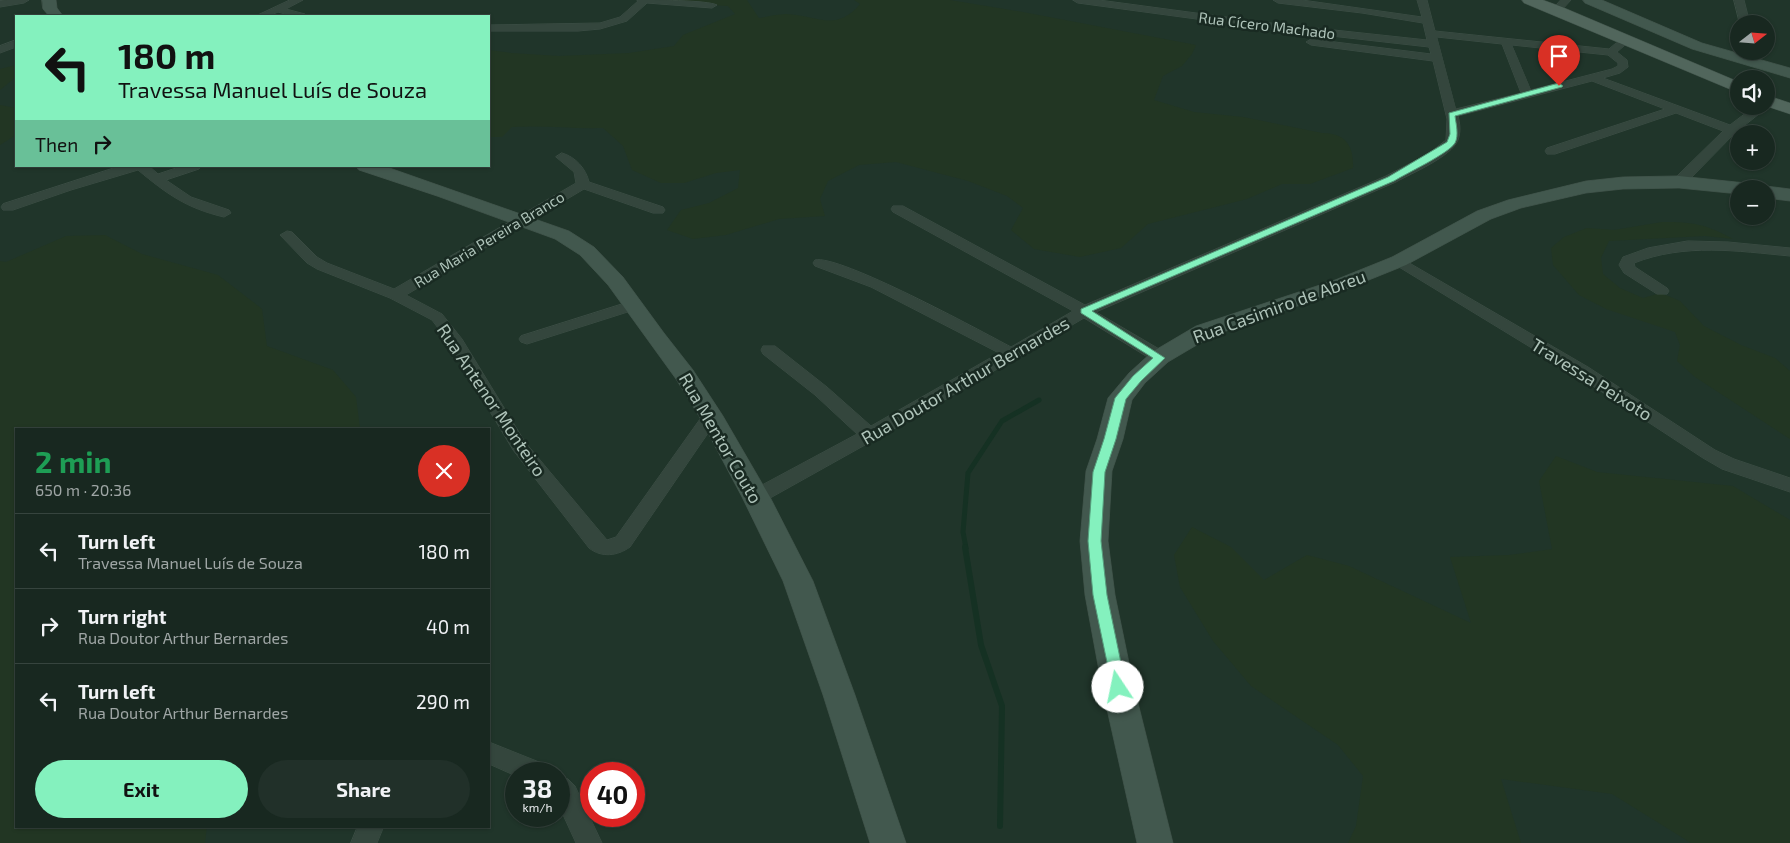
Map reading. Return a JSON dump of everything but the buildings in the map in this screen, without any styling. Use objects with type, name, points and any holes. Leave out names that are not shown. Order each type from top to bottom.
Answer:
[{"type":"main road","points":[[1529,0],[1561,5],[1626,40],[1730,84]]},
{"type":"main road","points":[[1775,105],[1790,109]]},
{"type":"street","points":[[0,4],[24,0]]},
{"type":"street","points":[[50,0],[50,9],[55,15]]},
{"type":"street","points":[[263,15],[298,0]]},
{"type":"street","points":[[490,28],[554,29],[614,23],[627,17],[643,0],[712,5]]},
{"type":"street","name":"Rua Cícero Machado","points":[[1078,0],[1166,13],[1280,16],[1432,39]]},
{"type":"street","points":[[1166,13],[1171,0]]},
{"type":"street","name":"Rua Doutor Arthur Bernardes","points":[[756,498],[1013,354],[1084,311],[1391,179],[1451,143],[1454,134],[1452,114],[1422,0]]},
{"type":"street","points":[[1590,0],[1615,9],[1695,45],[1730,53]]},
{"type":"street","points":[[1739,0],[1743,15]]},
{"type":"street","points":[[276,9],[298,15]]},
{"type":"street","points":[[1280,16],[1362,10],[1432,39]]},
{"type":"street","points":[[1151,11],[1186,24],[1210,29]]},
{"type":"street","points":[[1296,40],[1432,39],[1506,42],[1610,52],[1623,62],[1623,67],[1616,71],[1452,114]]},
{"type":"street","points":[[1610,52],[1626,40]]},
{"type":"street","points":[[0,42],[15,42]]},
{"type":"street","points":[[0,50],[15,42]]},
{"type":"street","points":[[1506,42],[1527,94]]},
{"type":"street","points":[[1758,60],[1790,73]]},
{"type":"street","points":[[1592,77],[1730,130]]},
{"type":"street","points":[[1551,151],[1676,109]]},
{"type":"street","points":[[1737,125],[1750,115]]},
{"type":"street","points":[[1679,182],[1730,131]]},
{"type":"street","points":[[562,157],[580,171],[583,184],[658,210]]},
{"type":"street","points":[[8,207],[60,183],[135,167]]},
{"type":"street","points":[[141,167],[186,200],[224,214]]},
{"type":"street","points":[[155,179],[192,167]]},
{"type":"street","name":"Rua Mentor Couto","points":[[368,167],[562,235],[587,251],[605,268],[686,375],[756,498],[798,581],[840,694],[888,843]]},
{"type":"street","name":"Rua Casimiro de Abreu","points":[[1155,843],[1111,650],[1100,595],[1094,541],[1099,472],[1110,439],[1120,398],[1137,378],[1160,358],[1207,330],[1342,284],[1399,260],[1484,215],[1515,204],[1586,187],[1624,183],[1679,182],[1730,187]]},
{"type":"street","name":"Rua Maria Pereira Branco","points":[[395,295],[583,184]]},
{"type":"street","points":[[1775,193],[1790,195]]},
{"type":"street","points":[[898,209],[1084,311],[1160,358]]},
{"type":"street","name":"Rua Antenor Monteiro","points":[[287,235],[312,260],[322,266],[395,295],[437,317],[454,339],[464,359],[519,446],[602,548],[609,549],[623,542],[711,416]]},
{"type":"street","points":[[1662,292],[1629,270],[1626,265],[1628,260],[1665,248],[1691,244],[1721,244],[1790,252]]},
{"type":"street","name":"Travessa Peixoto","points":[[1399,260],[1582,371],[1709,454],[1728,464],[1790,485]]},
{"type":"street","points":[[820,263],[876,284],[1013,354]]},
{"type":"street","points":[[527,339],[632,306]]},
{"type":"street","points":[[769,350],[870,435]]},
{"type":"street","points":[[490,753],[511,762]]},
{"type":"street","points":[[570,803],[589,843]]},
{"type":"street","points":[[364,843],[370,828]]},
{"type":"green space","points":[[665,0],[747,0],[759,18],[786,14],[834,20],[843,18],[860,4],[854,0],[950,0],[1196,45],[1192,54],[1182,66],[1163,76],[1154,100],[1194,112],[1243,117],[1337,135],[1350,147],[1353,168],[1310,184],[1282,184],[1247,199],[1148,224],[1121,248],[1080,257],[1034,249],[1011,230],[1023,208],[1007,196],[968,181],[896,162],[859,165],[828,181],[820,199],[825,216],[779,219],[726,235],[693,239],[667,230],[681,210],[709,203],[738,188],[740,170],[716,173],[684,183],[661,183],[632,170],[623,146],[603,128],[512,127],[502,137],[490,137],[490,50],[559,56],[629,53],[674,46],[683,35],[735,14],[728,6],[677,3]]},
{"type":"green space","points":[[15,65],[15,78],[0,90],[0,69]]},
{"type":"green space","points":[[0,105],[15,108],[15,136],[0,145]]},
{"type":"green space","points":[[1662,222],[1699,225],[1733,239],[1705,236],[1609,241],[1601,258],[1603,274],[1620,288],[1643,298],[1661,293],[1680,301],[1704,326],[1741,345],[1775,358],[1790,371],[1790,439],[1695,377],[1677,361],[1680,345],[1675,332],[1606,309],[1579,295],[1553,265],[1551,248],[1564,237],[1587,228],[1614,230]]},
{"type":"green space","points":[[105,235],[142,254],[218,275],[262,309],[267,346],[333,370],[356,397],[360,428],[15,428],[15,828],[207,828],[205,843],[0,843],[0,261],[6,262],[66,236]]},
{"type":"green space","points":[[1556,456],[1597,472],[1733,486],[1790,520],[1790,843],[1691,843],[1612,794],[1501,779],[1521,843],[1348,843],[1356,826],[1363,776],[1338,745],[1251,686],[1213,641],[1180,587],[1174,555],[1192,527],[1231,547],[1264,580],[1307,555],[1349,566],[1471,623],[1450,557],[1509,555],[1552,549],[1539,481]]},
{"type":"waterway","points":[[966,548],[963,532],[968,473],[1002,421],[1039,400]]},
{"type":"waterway","points":[[965,547],[981,645],[1002,706],[1000,826]]},
{"type":"route","points":[[1118,687],[1100,595],[1094,541],[1099,472],[1110,439],[1120,398],[1137,378],[1160,358],[1084,311],[1391,179],[1451,143],[1454,134],[1452,114],[1559,86]]}]
